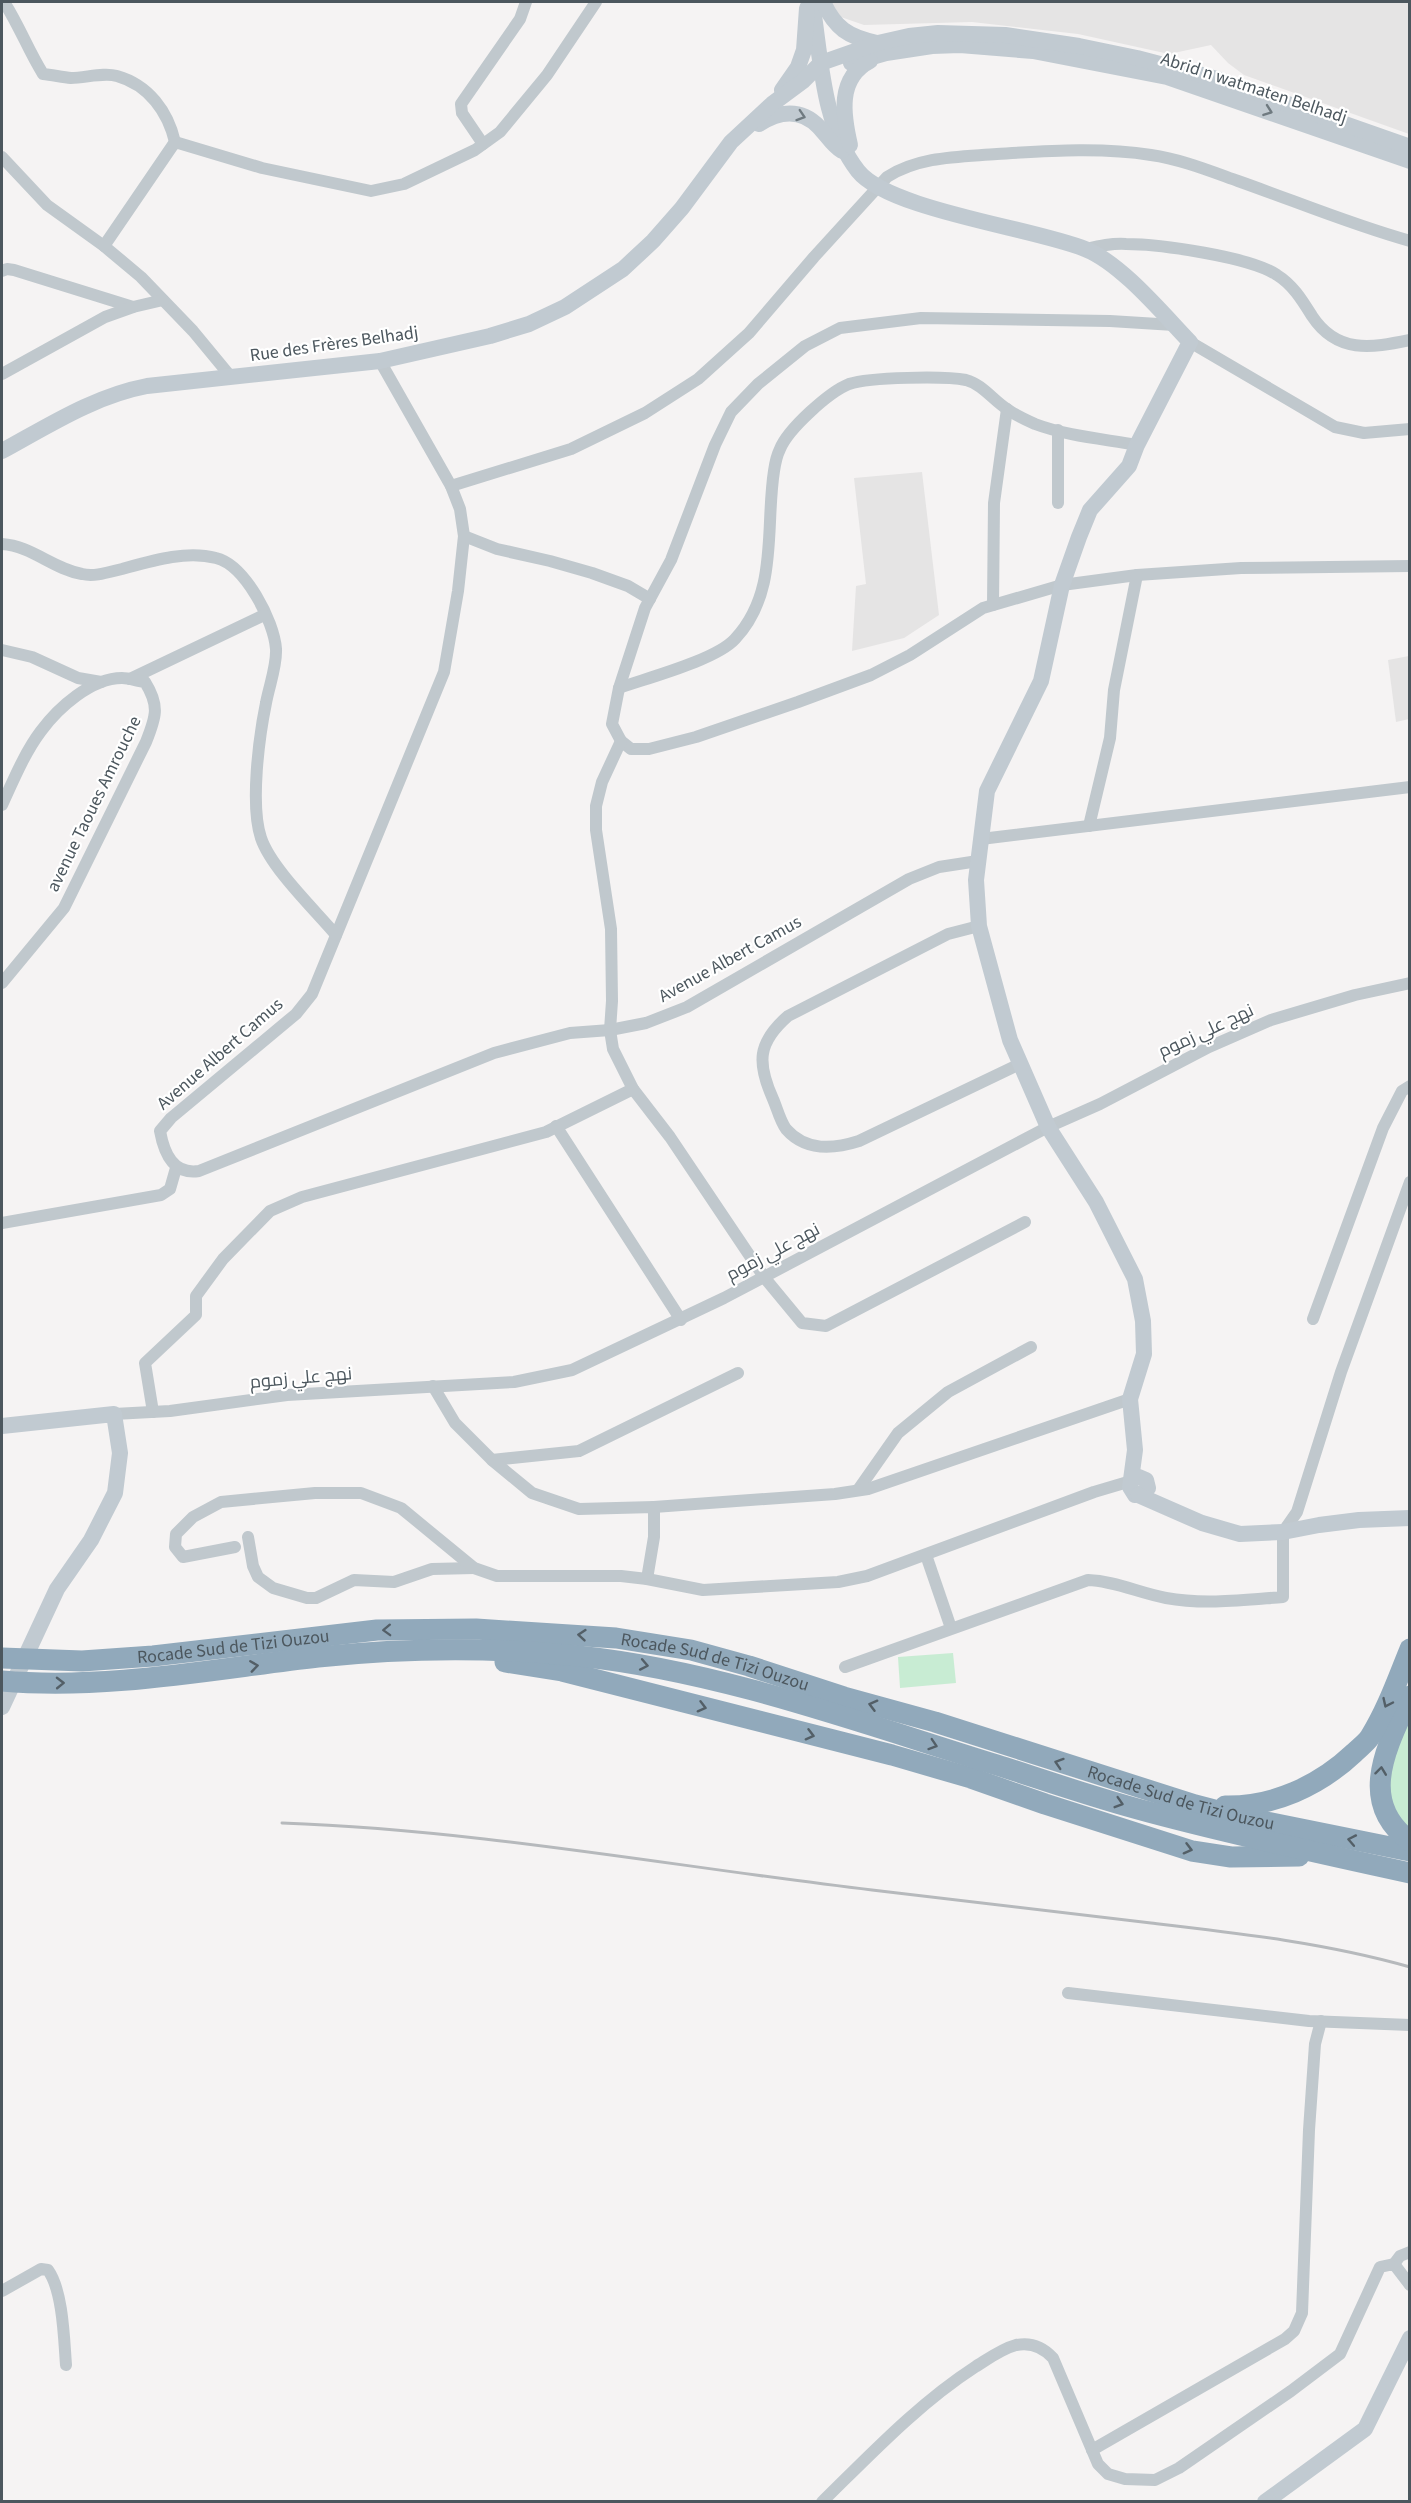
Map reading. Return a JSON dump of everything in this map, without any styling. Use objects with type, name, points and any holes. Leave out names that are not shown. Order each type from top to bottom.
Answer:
[{"type":"highway","name":"Rocade Sud de Tizi Ouzou","points":[[2,1658],[82,1660],[153,1656],[377,1630],[476,1629],[616,1638],[691,1650],[749,1666],[844,1697],[935,1722],[1195,1805],[1410,1851]]},
{"type":"highway","points":[[1195,1805],[1238,1806],[1263,1803],[1301,1791],[1343,1763],[1369,1739],[1388,1702],[1410,1649]]},
{"type":"highway","points":[[418,1651],[562,1671],[892,1755],[971,1778],[1192,1851],[1231,1857],[1324,1855]]},
{"type":"highway","name":"Rocade Sud de Tizi Ouzou","points":[[2,1682],[108,1682],[188,1675],[319,1657],[418,1651],[540,1652],[616,1660],[729,1684],[884,1729],[1144,1811],[1324,1855],[1410,1873]]},
{"type":"highway","points":[[1410,1695],[1381,1764],[1380,1781],[1381,1800],[1388,1815],[1410,1841]]},
{"type":"main road","points":[[772,104],[798,67],[804,50],[808,2]]},
{"type":"main road","points":[[812,2],[826,66]]},
{"type":"main road","points":[[822,2],[826,66],[834,125],[859,172],[878,187],[913,202],[1086,249],[1111,264],[1190,342],[1137,445],[1129,466],[1090,510],[1062,585],[1041,681],[987,791],[976,880],[978,926],[1010,1040],[1048,1127],[1096,1202],[1135,1279],[1143,1321],[1144,1354],[1130,1399],[1138,1485],[1153,1492],[1167,1506],[1202,1523],[1240,1534],[1283,1532],[1359,1520],[1410,1518]]},
{"type":"main road","points":[[822,2],[834,22],[860,39],[882,48]]},
{"type":"main road","points":[[850,153],[843,110],[849,80],[863,65],[882,48],[938,33],[965,32],[1005,35],[1079,46],[1195,73],[1410,147]]},
{"type":"main road","name":"Abrid n watmaten Belhadj","points":[[803,81],[826,66],[882,48],[994,46],[1033,51],[1113,65],[1202,87],[1410,161]]},
{"type":"main road","name":"Rue des Frères Belhadj","points":[[2,451],[100,399],[120,391],[147,386],[380,362],[490,336],[529,324],[594,290],[622,269],[653,241],[682,208],[730,142],[772,104],[803,81]]},
{"type":"main road","points":[[730,142],[766,119],[782,112],[801,114],[819,127],[834,145],[850,153]]},
{"type":"main road","points":[[2,1707],[57,1589],[91,1540],[115,1493],[120,1453],[114,1414],[3,1429]]},
{"type":"main road","points":[[1302,1528],[1410,1527]]},
{"type":"main road","points":[[1265,2502],[1365,2429],[1410,2338]]},
{"type":"street","points":[[4,2],[43,74],[69,78],[116,75],[141,88],[158,102],[170,122],[175,142],[104,246]]},
{"type":"street","points":[[483,144],[462,113],[461,104],[520,20],[526,2]]},
{"type":"street","points":[[175,142],[262,168],[371,191],[404,184],[483,144],[500,132],[547,75],[596,2]]},
{"type":"street","points":[[451,486],[571,449],[645,413],[698,378],[749,333],[878,187],[901,169],[918,163],[954,157],[1099,151],[1152,155],[1210,171],[1410,241]]},
{"type":"street","points":[[2,157],[47,205],[104,246],[163,300],[231,377]]},
{"type":"street","points":[[1086,249],[1127,243],[1157,246],[1243,262],[1274,273],[1286,281],[1299,294],[1325,332],[1337,341],[1364,348],[1410,340]]},
{"type":"street","points":[[2,272],[7,269],[14,270],[133,307]]},
{"type":"street","points":[[2,374],[105,317],[163,300]]},
{"type":"street","points":[[1174,325],[1110,321],[921,318],[840,328],[805,346],[758,384],[731,412],[715,445],[671,560],[650,599],[619,688],[612,724],[621,741],[631,748],[649,749],[696,737],[798,702],[871,675],[910,655],[982,608],[1062,585],[1137,575],[1240,568],[1410,566]]},
{"type":"street","points":[[1190,342],[1335,427],[1364,433],[1410,429]]},
{"type":"street","name":"Avenue Albert Camus","points":[[380,362],[451,486],[460,509],[464,536],[458,591],[444,672],[312,994],[296,1014],[171,1118],[160,1131],[163,1145],[176,1168],[188,1173],[199,1171],[494,1053],[570,1033],[610,1030],[646,1023],[687,1007],[909,879],[939,867],[978,861]]},
{"type":"street","points":[[619,688],[707,656],[733,642],[748,624],[768,569],[774,470],[780,447],[799,424],[825,399],[848,385],[874,379],[969,381],[1007,409],[1036,424],[1137,445]]},
{"type":"street","points":[[993,605],[994,503],[1007,409]]},
{"type":"street","points":[[1058,430],[1058,503]]},
{"type":"street","points":[[464,536],[497,549],[592,573],[628,586],[650,599]]},
{"type":"street","points":[[2,544],[21,546],[82,574],[100,574],[157,560],[188,556],[218,558],[249,583],[274,634],[276,652],[262,722],[257,790],[261,840],[275,863],[336,935]]},
{"type":"street","points":[[1089,826],[1110,738],[1114,690],[1137,575]]},
{"type":"street","points":[[2,805],[41,731],[81,693],[101,682],[121,678],[130,679],[264,615]]},
{"type":"street","points":[[2,650],[32,657],[78,678],[101,682]]},
{"type":"street","name":"avenue Taoues Amrouche","points":[[2,983],[64,908],[146,742],[156,716],[153,696],[145,682],[130,679]]},
{"type":"street","points":[[621,741],[602,782],[596,806],[596,830],[611,929],[610,1030],[613,1049],[633,1089],[670,1137],[764,1277],[802,1323],[826,1326],[1025,1222]]},
{"type":"street","points":[[981,839],[1410,787]]},
{"type":"street","points":[[978,926],[948,934],[788,1016],[775,1028],[766,1042],[761,1062],[764,1079],[785,1128],[798,1139],[818,1147],[836,1148],[859,1141],[1020,1064]]},
{"type":"street","name":"نهج علي زموم","points":[[114,1414],[153,1412],[287,1395],[513,1382],[572,1370],[681,1320],[1048,1127],[1100,1104],[1209,1047],[1271,1020],[1355,995],[1410,983]]},
{"type":"street","points":[[1313,1319],[1383,1128],[1402,1091],[1410,1086]]},
{"type":"street","points":[[153,1412],[145,1363],[196,1315],[196,1296],[223,1259],[270,1211],[302,1197],[534,1135],[633,1089]]},
{"type":"street","points":[[556,1126],[681,1320]]},
{"type":"street","points":[[2,1223],[161,1195],[170,1189],[176,1168]]},
{"type":"street","points":[[845,1667],[1088,1580],[1104,1581],[1164,1598],[1186,1601],[1224,1602],[1283,1597],[1283,1532],[1297,1512],[1341,1372],[1410,1182]]},
{"type":"street","points":[[858,1490],[898,1433],[948,1392],[1031,1347]]},
{"type":"street","points":[[492,1460],[579,1451],[738,1373]]},
{"type":"street","points":[[433,1386],[455,1423],[492,1460],[532,1493],[579,1509],[654,1507],[835,1494],[858,1490],[1130,1399]]},
{"type":"street","points":[[248,1537],[253,1566],[258,1577],[273,1588],[307,1599],[316,1599],[354,1580],[394,1582],[432,1569],[474,1568],[498,1576],[621,1576],[703,1590],[838,1582],[867,1576],[1094,1492],[1138,1485]]},
{"type":"street","points":[[235,1547],[183,1557],[175,1547],[176,1534],[193,1517],[221,1502],[315,1493],[361,1493],[401,1508],[474,1568]]},
{"type":"street","points":[[647,1579],[654,1537],[654,1507]]},
{"type":"street","points":[[926,1556],[951,1628]]},
{"type":"street","points":[[1068,1993],[1321,2021],[1410,2025]]},
{"type":"street","points":[[1092,2450],[1286,2339],[1294,2331],[1302,2313],[1305,2287],[1309,2130],[1315,2044],[1321,2021]]},
{"type":"street","points":[[822,2502],[935,2394],[997,2353],[1017,2345],[1029,2344],[1044,2349],[1053,2358],[1098,2464],[1108,2474],[1140,2481],[1155,2480],[1168,2475],[1291,2391],[1340,2354],[1380,2267],[1394,2264],[1400,2256],[1410,2252]]},
{"type":"street","points":[[1394,2264],[1410,2285]]},
{"type":"street","points":[[2,2291],[41,2269],[48,2270],[53,2277],[59,2308],[66,2365]]},
{"type":"shaded area","points":[[830,2],[1409,2],[1409,134],[1244,75],[1228,63],[1211,45],[1169,54],[1078,34],[972,22],[864,25],[835,15]]},
{"type":"shaded area","points":[[922,472],[939,615],[904,638],[852,651],[856,586],[866,584],[854,478]]},
{"type":"shaded area","points":[[1409,656],[1409,719],[1396,722],[1388,660]]},
{"type":"green space","points":[[953,1653],[956,1683],[900,1688],[898,1657]]},
{"type":"green space","points":[[1409,1709],[1409,1832],[1386,1796],[1394,1746]]},
{"type":"railway","points":[[282,1823],[356,1827],[504,1841],[798,1881],[1216,1931],[1314,1945],[1410,1967]]}]
